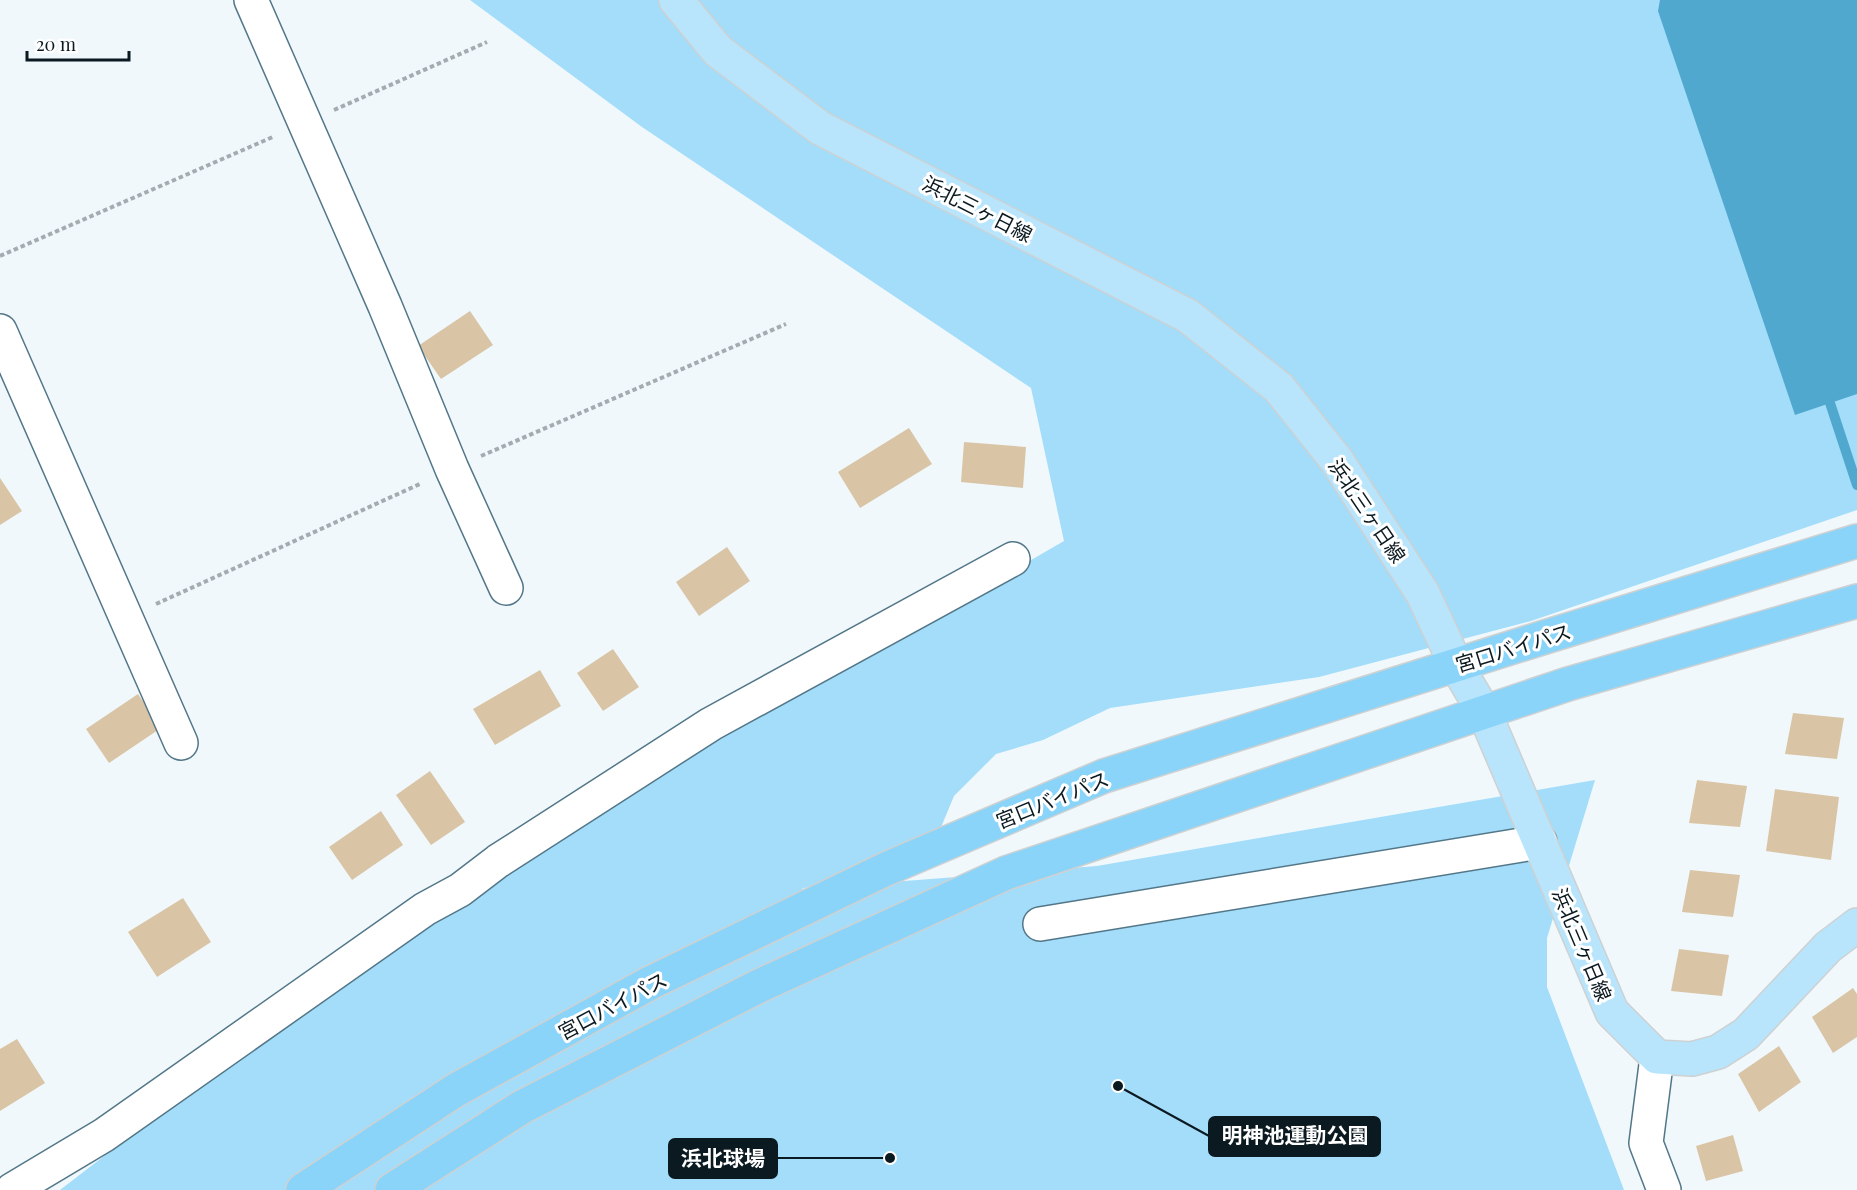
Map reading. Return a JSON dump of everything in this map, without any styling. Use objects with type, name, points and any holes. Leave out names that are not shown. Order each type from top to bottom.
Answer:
[{"type":"highway","name":"宮口バイパス","points":[[303,1190],[456,1090],[650,983],[886,869],[1104,776],[1857,541]]},
{"type":"highway","points":[[392,1190],[522,1107],[759,986],[1006,873],[1568,684],[1857,601]]},
{"type":"main road","name":"浜北三ヶ日線","points":[[676,0],[718,51],[820,128],[1188,316],[1279,388],[1337,461],[1424,594],[1456,665],[1484,712],[1612,1012],[1657,1058]]},
{"type":"main road","points":[[1657,1058],[1692,1059],[1718,1052],[1746,1034],[1828,947],[1857,925]]},
{"type":"street","points":[[251,0],[385,306],[452,469],[506,588]]},
{"type":"street","points":[[0,331],[180,743]]},
{"type":"street","points":[[12,1190],[104,1136],[425,909],[460,890],[498,861],[711,724],[1013,559]]},
{"type":"street","points":[[1040,924],[1540,842]]},
{"type":"street","points":[[1657,1058],[1646,1143],[1664,1190]]},
{"type":"path","points":[[0,256],[487,42]]},
{"type":"path","points":[[126,618],[452,469],[786,324]]},
{"type":"shaded area","points":[[470,0],[1857,0],[1857,510],[1531,621],[1319,677],[1110,708],[1043,740],[996,754],[954,796],[929,856],[801,889],[1097,866],[1595,780],[1547,938],[1547,987],[1624,1190],[60,1190],[425,909],[1064,541],[1031,388],[642,127]]},
{"type":"shaded area","points":[[1660,0],[1857,0],[1857,394],[1795,415],[1658,11]]},
{"type":"building","points":[[470,311],[493,345],[441,379],[418,346]]},
{"type":"building","points":[[909,428],[932,464],[860,508],[838,472]]},
{"type":"building","points":[[964,442],[1026,447],[1023,488],[961,482]]},
{"type":"building","points":[[0,478],[22,511],[0,525]]},
{"type":"building","points":[[727,547],[750,581],[699,616],[676,582]]},
{"type":"building","points":[[613,649],[639,687],[603,711],[577,673]]},
{"type":"building","points":[[540,670],[561,706],[495,745],[473,709]]},
{"type":"building","points":[[138,694],[161,728],[109,763],[86,729]]},
{"type":"building","points":[[1793,713],[1844,718],[1837,759],[1785,754]]},
{"type":"building","points":[[430,771],[465,822],[431,845],[396,795]]},
{"type":"building","points":[[1697,780],[1747,786],[1740,827],[1689,823]]},
{"type":"building","points":[[1775,789],[1839,797],[1831,860],[1766,851]]},
{"type":"building","points":[[381,811],[403,845],[352,880],[329,847]]},
{"type":"building","points":[[1690,870],[1740,875],[1733,917],[1682,912]]},
{"type":"building","points":[[183,898],[211,942],[157,977],[128,932]]},
{"type":"building","points":[[1679,949],[1729,955],[1722,996],[1671,991]]},
{"type":"building","points":[[1853,988],[1857,994],[1857,1037],[1833,1053],[1812,1017]]},
{"type":"building","points":[[17,1039],[45,1083],[0,1111],[0,1049]]},
{"type":"building","points":[[1779,1046],[1801,1082],[1759,1112],[1738,1074]]},
{"type":"building","points":[[1733,1135],[1743,1171],[1706,1181],[1696,1146]]},
{"type":"waterway","points":[[1830,403],[1857,485]]},
{"type":"place","name":"明神池運動公園","points":[[1118,1086]]},
{"type":"place","name":"浜北球場","points":[[890,1158]]}]
